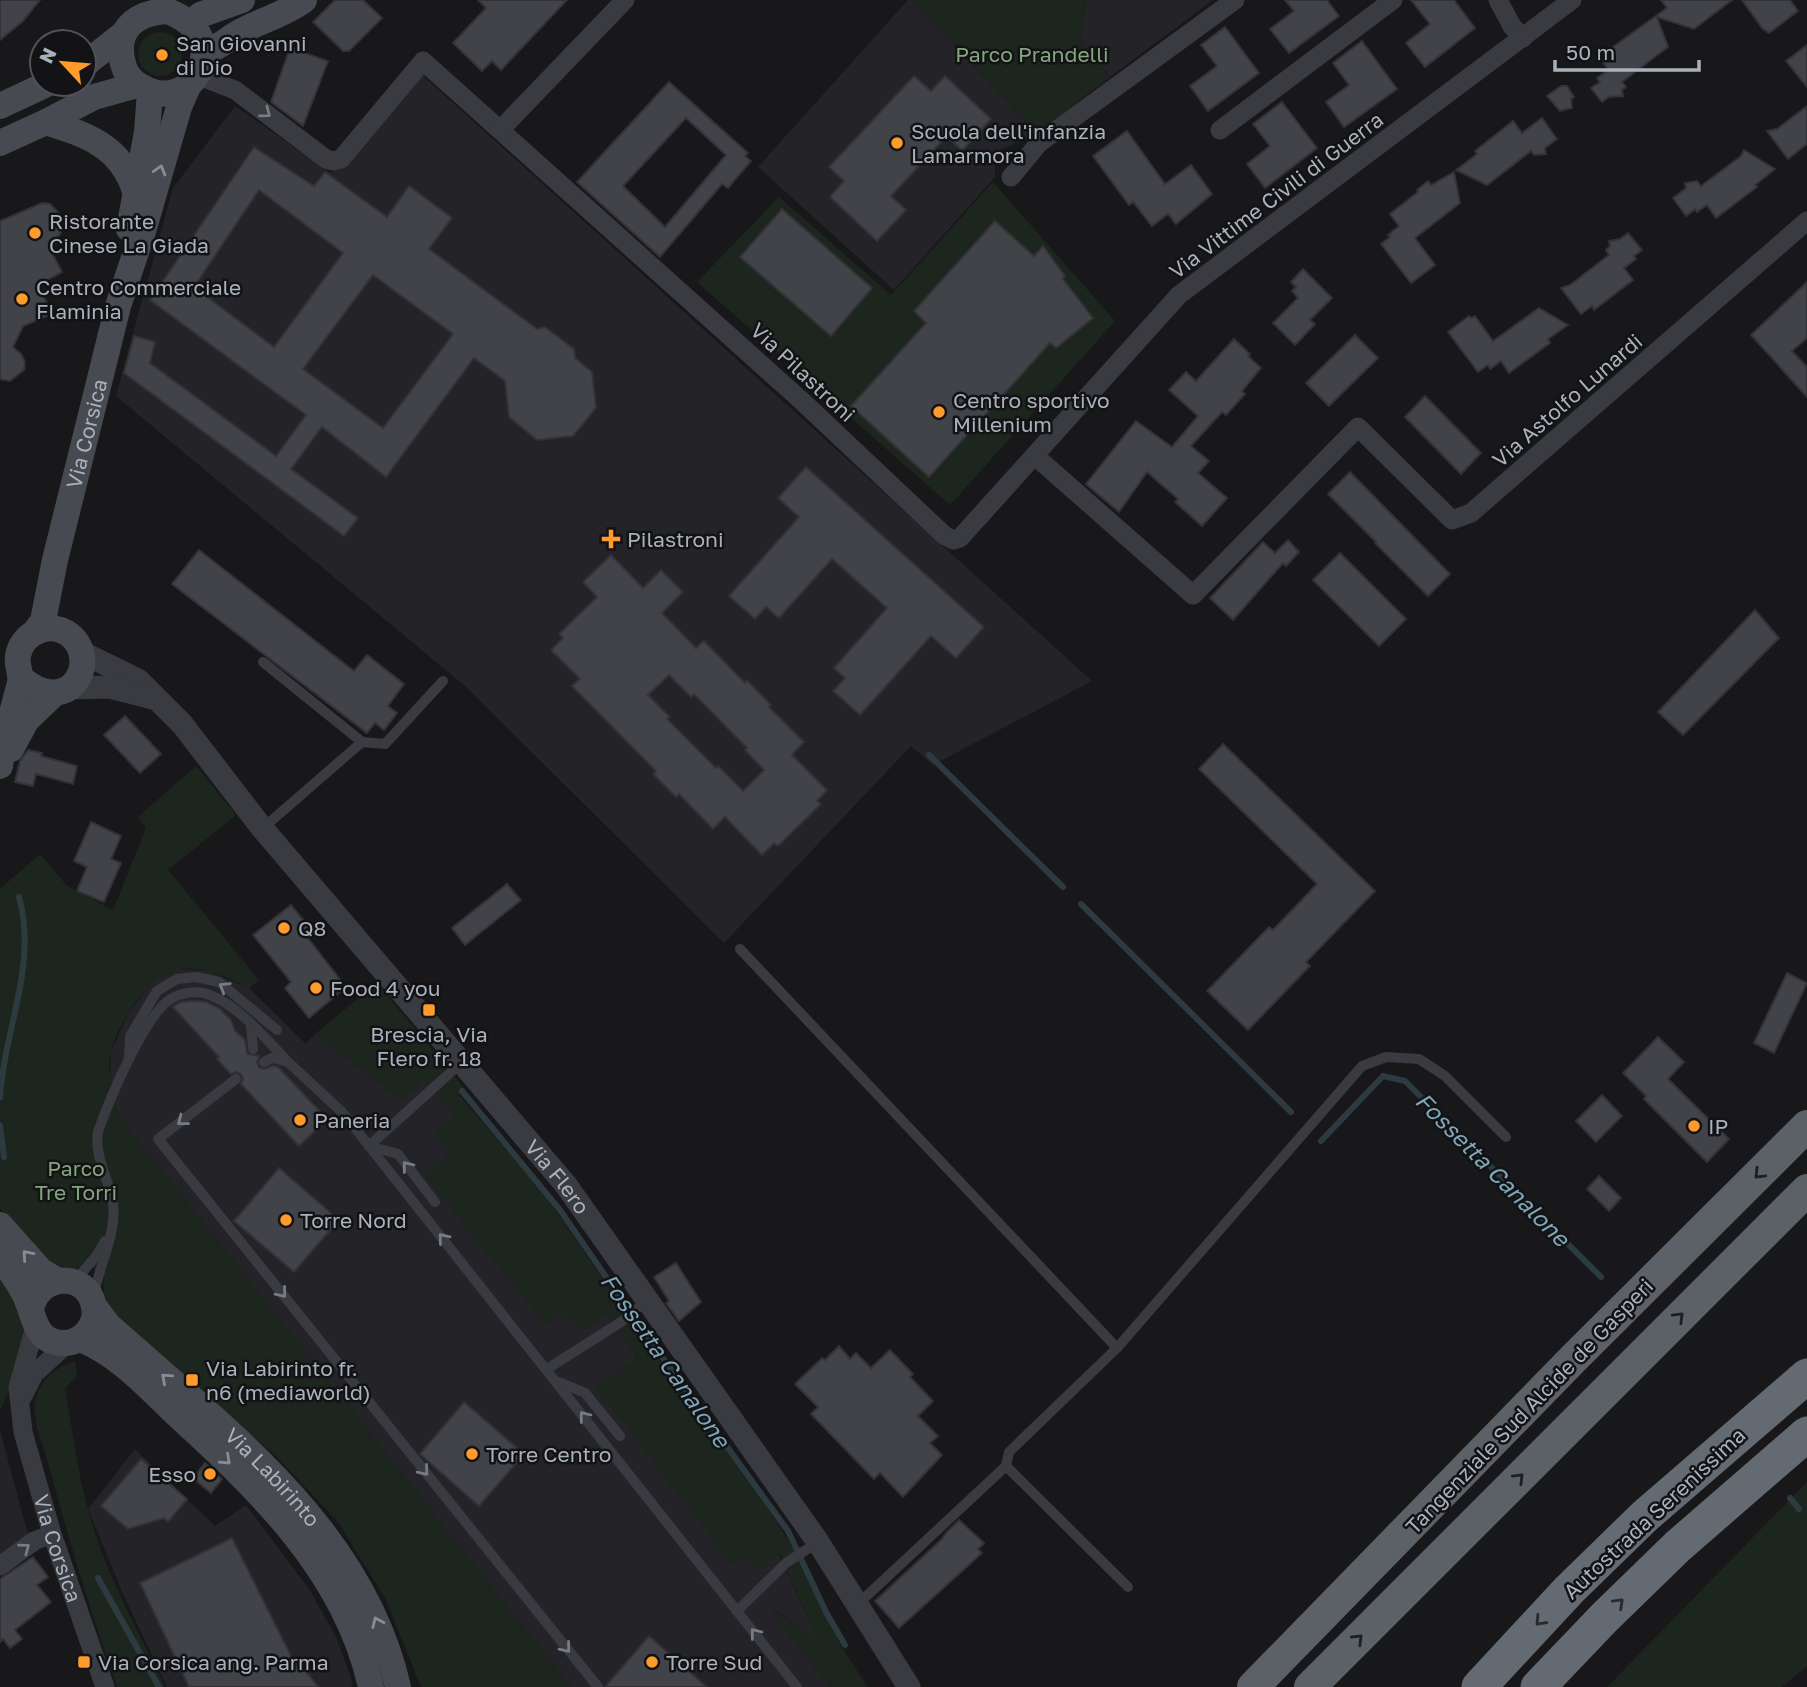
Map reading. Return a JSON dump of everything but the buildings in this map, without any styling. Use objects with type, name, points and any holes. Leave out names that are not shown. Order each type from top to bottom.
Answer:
[{"type":"highway","name":"Tangenziale Sud Alcide de Gasperi","points":[[1253,1687],[1582,1349],[1807,1126]]},
{"type":"highway","name":"Tangenziale Sud Alcide de Gasperi","points":[[1310,1687],[1807,1190]]},
{"type":"highway","name":"Autostrada Serenissima","points":[[1479,1687],[1569,1590],[1645,1516],[1807,1376]]},
{"type":"highway","name":"Autostrada Serenissima","points":[[1538,1687],[1678,1546],[1807,1434]]},
{"type":"main road","points":[[134,0],[120,47],[121,58],[126,73],[144,88]]},
{"type":"main road","points":[[98,54],[140,16],[154,11],[200,15],[242,0]]},
{"type":"main road","points":[[0,143],[94,97],[144,88],[176,92],[218,48],[237,34],[295,7],[304,0]]},
{"type":"main road","points":[[183,14],[202,40],[196,70]]},
{"type":"main road","name":"Via Corsica","points":[[0,768],[4,735],[21,678],[18,655],[27,638],[44,621],[55,560],[118,306],[179,107],[196,70]]},
{"type":"main road","name":"Via Corsica","points":[[118,306],[135,191],[147,132],[144,88]]},
{"type":"main road","points":[[0,106],[28,93]]},
{"type":"main road","points":[[46,122],[87,135],[110,151],[124,165],[135,191]]},
{"type":"main road","name":"Via Corsica","points":[[55,560],[77,645]]},
{"type":"main road","points":[[21,678],[33,689],[62,691],[81,671],[77,645],[66,632],[52,628],[35,632]]},
{"type":"main road","name":"Via Corsica","points":[[0,768],[26,721],[62,691]]},
{"type":"main road","points":[[0,1225],[41,1271],[87,1291],[93,1303],[92,1325],[74,1341],[51,1341],[33,1319],[16,1278],[0,1258]]},
{"type":"main road","name":"Via Corsica","points":[[33,1319],[34,1300],[40,1291],[48,1284],[66,1281]]},
{"type":"main road","name":"Via Labirinto","points":[[93,1303],[108,1325],[245,1448],[310,1516],[346,1566],[372,1612],[389,1654],[398,1687]]},
{"type":"main road","name":"Via Labirinto","points":[[74,1341],[99,1348],[132,1373],[232,1465],[276,1512],[315,1563],[347,1618],[371,1687]]},
{"type":"street","points":[[501,129],[625,0]]},
{"type":"street","points":[[1012,177],[1039,143],[1234,0]]},
{"type":"street","points":[[1220,130],[1393,0]]},
{"type":"street","points":[[1498,0],[1512,26],[1523,37]]},
{"type":"street","name":"Via Vittime Civili di Guerra","points":[[1035,456],[1179,295],[1572,0]]},
{"type":"street","name":"Via Pilastroni","points":[[196,70],[235,89],[332,161],[341,159],[423,61],[803,402],[944,535],[953,540],[960,538],[1035,456]]},
{"type":"street","name":"Via Astolfo Lunardi","points":[[1035,456],[1193,595],[1357,427],[1452,520],[1471,513],[1807,221]]},
{"type":"street","name":"Via Flero","points":[[77,645],[138,680],[182,724],[262,828],[458,1065],[566,1185],[818,1542],[909,1687]]},
{"type":"street","points":[[62,691],[110,687],[159,700]]},
{"type":"street","name":"Via Corsica","points":[[33,1319],[18,1387],[23,1432],[52,1534],[106,1687]]},
{"type":"street","points":[[19,1406],[34,1374],[74,1341]]},
{"type":"street","points":[[0,1566],[34,1541],[52,1534]]},
{"type":"lane","points":[[263,662],[362,742],[385,744],[443,681]]},
{"type":"lane","points":[[262,828],[362,742]]},
{"type":"lane","points":[[740,949],[1117,1349]]},
{"type":"lane","points":[[128,1064],[130,1037],[157,992],[177,979],[196,977],[219,982],[277,1030]]},
{"type":"lane","points":[[93,1303],[109,1235],[113,1202],[97,1140],[101,1124],[150,1020],[169,1000],[187,992],[210,995],[251,1024],[343,1113],[797,1687]]},
{"type":"lane","points":[[251,1024],[253,1049]]},
{"type":"lane","points":[[858,1604],[1006,1466],[1009,1452],[1117,1349],[1362,1066],[1386,1057],[1419,1059],[1445,1076],[1506,1137]]},
{"type":"lane","points":[[264,1062],[272,1058],[288,1062]]},
{"type":"lane","points":[[369,1146],[458,1065]]},
{"type":"lane","points":[[236,1079],[158,1139],[597,1687]]},
{"type":"lane","points":[[369,1146],[398,1154],[435,1202]]},
{"type":"lane","points":[[66,1281],[97,1255],[109,1235]]},
{"type":"lane","points":[[547,1369],[621,1322],[646,1301]]},
{"type":"lane","points":[[557,1381],[585,1393],[620,1436]]},
{"type":"lane","points":[[1006,1466],[1128,1587]]},
{"type":"lane","points":[[737,1611],[786,1563],[818,1542]]},
{"type":"shaded area","name":"Scuola dell'infanzia Lamarmora","points":[[908,0],[912,0],[1036,134],[995,152],[995,177],[894,290],[758,167]]},
{"type":"shaded area","points":[[1086,0],[1213,0],[1110,77],[1081,40]]},
{"type":"shaded area","name":"Pilastroni","points":[[420,73],[1092,681],[933,765],[911,746],[724,943],[465,686],[116,396],[173,188],[235,106],[331,173]]},
{"type":"shaded area","points":[[178,969],[209,971],[249,988],[306,1044],[315,1034],[402,1100],[424,1080],[456,1116],[453,1152],[426,1177],[547,1326],[561,1310],[607,1314],[637,1357],[597,1389],[734,1564],[742,1555],[778,1553],[821,1646],[777,1610],[773,1614],[830,1687],[571,1687],[118,1115],[110,1081],[111,1051],[128,1014],[154,980]]},
{"type":"shaded area","points":[[0,1430],[30,1542],[0,1564]]},
{"type":"shaded area","points":[[135,1449],[215,1526],[246,1505],[309,1589],[336,1637],[352,1687],[167,1687],[123,1594],[88,1509]]},
{"type":"green space","name":"Parco Prandelli","points":[[912,0],[1086,0],[1081,40],[1110,77],[1036,134]]},
{"type":"green space","points":[[160,32],[169,33],[176,38],[181,45],[181,63],[176,70],[169,75],[160,76],[151,75],[144,70],[139,63],[138,54],[139,45],[144,38],[151,33]]},
{"type":"green space","name":"Centro sportivo Millenium","points":[[993,182],[1115,321],[950,505],[697,282],[779,197],[891,295]]},
{"type":"green space","name":"Parco Tre Torri","points":[[196,766],[236,815],[168,870],[259,980],[249,988],[214,973],[186,969],[166,974],[145,991],[127,1015],[111,1051],[110,1075],[118,1115],[571,1687],[421,1687],[385,1598],[338,1522],[275,1455],[118,1323],[106,1301],[104,1276],[85,1262],[74,1272],[51,1266],[0,1208],[0,889],[40,854],[67,886],[113,910],[146,828],[138,817]]},
{"type":"green space","points":[[377,983],[465,1089],[459,1095],[543,1192],[636,1328],[765,1504],[789,1541],[842,1648],[868,1687],[830,1687],[773,1614],[776,1610],[820,1644],[779,1553],[759,1571],[742,1555],[733,1565],[596,1388],[637,1357],[607,1314],[586,1330],[561,1311],[547,1327],[425,1176],[453,1153],[435,1134],[455,1115],[424,1081],[402,1100],[315,1034]]},
{"type":"green space","points":[[0,1271],[6,1279],[24,1326],[24,1343],[17,1372],[0,1411]]},
{"type":"green space","points":[[75,1361],[77,1376],[65,1388],[84,1495],[109,1570],[165,1687],[117,1687],[80,1575],[39,1434],[35,1405],[39,1389],[54,1371]]},
{"type":"green space","points":[[1807,1482],[1807,1666],[1782,1687],[1607,1687]]},
{"type":"waterway","name":"Fossetta Canalone","points":[[929,755],[1063,887]]},
{"type":"waterway","points":[[0,1097],[25,948],[19,897]]},
{"type":"waterway","name":"Fossetta Canalone","points":[[1081,904],[1291,1112]]},
{"type":"waterway","name":"Fossetta Canalone","points":[[1321,1141],[1383,1076],[1405,1081],[1601,1277]]},
{"type":"waterway","name":"Fossetta Canalone","points":[[462,1091],[560,1210],[639,1325],[788,1531],[826,1612],[845,1645]]},
{"type":"waterway","points":[[0,1125],[4,1157]]},
{"type":"waterway","name":"Fossetta Canalone","points":[[1790,1498],[1799,1509]]},
{"type":"waterway","points":[[98,1578],[159,1687]]},
{"type":"place","name":"San Giovanni di Dio","points":[[162,55]]},
{"type":"place","name":"Scuola dell'infanzia Lamarmora","points":[[897,143]]},
{"type":"place","name":"Ristorante Cinese La Giada","points":[[35,233]]},
{"type":"place","name":"Centro Commerciale Flaminia","points":[[22,299]]},
{"type":"place","name":"Centro sportivo Millenium","points":[[939,412]]},
{"type":"place","name":"Pilastroni","points":[[611,539]]},
{"type":"place","name":"Q8","points":[[284,928]]},
{"type":"place","name":"Food 4 you","points":[[316,988]]},
{"type":"place","name":"Brescia, Via Flero fr. 18","points":[[429,1010]]},
{"type":"place","name":"Paneria","points":[[300,1120]]},
{"type":"place","name":"IP","points":[[1694,1126]]},
{"type":"place","name":"Torre Nord","points":[[286,1220]]},
{"type":"place","name":"Via Labirinto fr. n6 (mediaworld)","points":[[192,1380]]},
{"type":"place","name":"Torre Centro","points":[[472,1454]]},
{"type":"place","name":"Esso","points":[[210,1474]]},
{"type":"place","name":"Via Corsica ang. Parma","points":[[84,1662]]},
{"type":"place","name":"Torre Sud","points":[[652,1662]]}]
